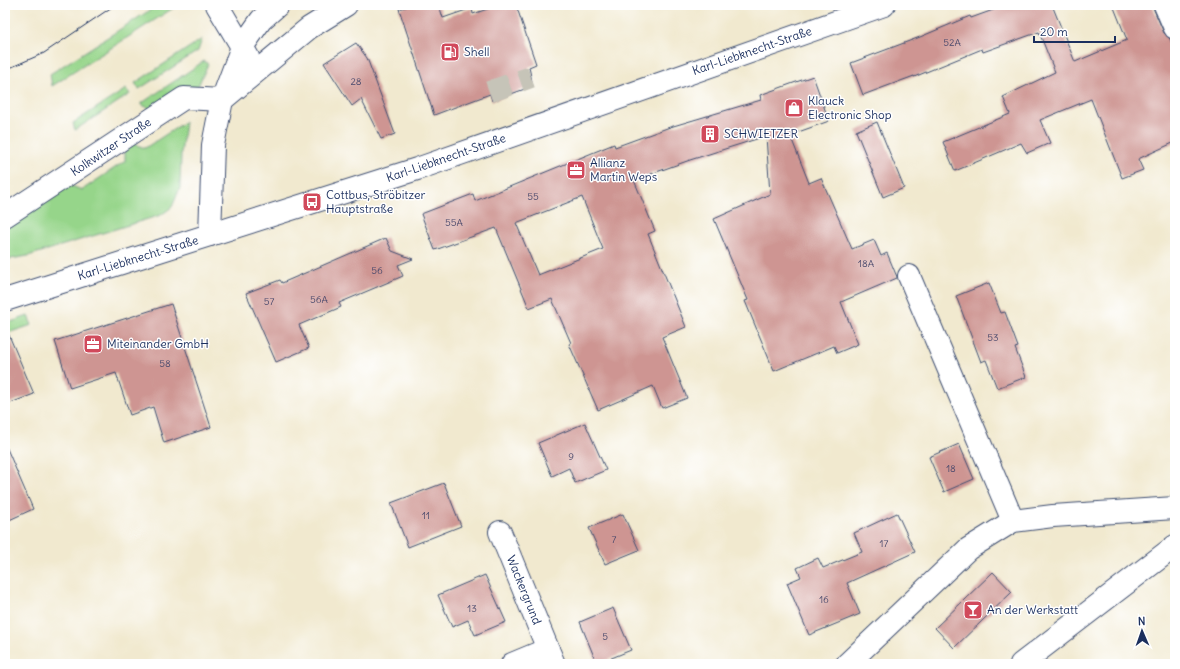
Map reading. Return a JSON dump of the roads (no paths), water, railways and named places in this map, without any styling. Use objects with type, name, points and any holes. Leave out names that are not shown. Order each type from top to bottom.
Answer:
[{"type":"street","points":[[217,5],[256,71]]},
{"type":"street","points":[[210,235],[213,145],[222,100],[242,47],[261,20],[278,5]]},
{"type":"street","points":[[222,100],[309,28],[346,5]]},
{"type":"street","name":"Karl-Liebknecht-Straße","points":[[5,300],[416,169],[884,5]]},
{"type":"street","points":[[1165,5],[1175,28]]},
{"type":"street","name":"Kolkwitzer Straße","points":[[5,216],[184,98],[222,100]]},
{"type":"street","points":[[909,276],[1013,521]]},
{"type":"street","points":[[847,664],[968,549],[1013,521],[1054,516],[1175,508]]},
{"type":"street","name":"Wackergrund","points":[[500,532],[551,656],[512,664]]},
{"type":"street","points":[[1021,664],[1175,546]]},
{"type":"tunnel","points":[[489,92],[531,77]]},
{"type":"tram line","points":[[5,70],[44,53],[115,5]]},
{"type":"place","name":"Shell","points":[[450,52]]},
{"type":"place","name":"Klauck Electronic Shop","points":[[794,108]]},
{"type":"place","name":"SCHWIETZER","points":[[710,134]]},
{"type":"place","name":"Allianz Martin Weps","points":[[576,170]]},
{"type":"place","name":"Cottbus, Ströbitzer Hauptstraße","points":[[312,202]]},
{"type":"place","name":"Miteinander GmbH","points":[[93,344]]},
{"type":"place","name":"An der Werkstatt","points":[[973,610]]}]
